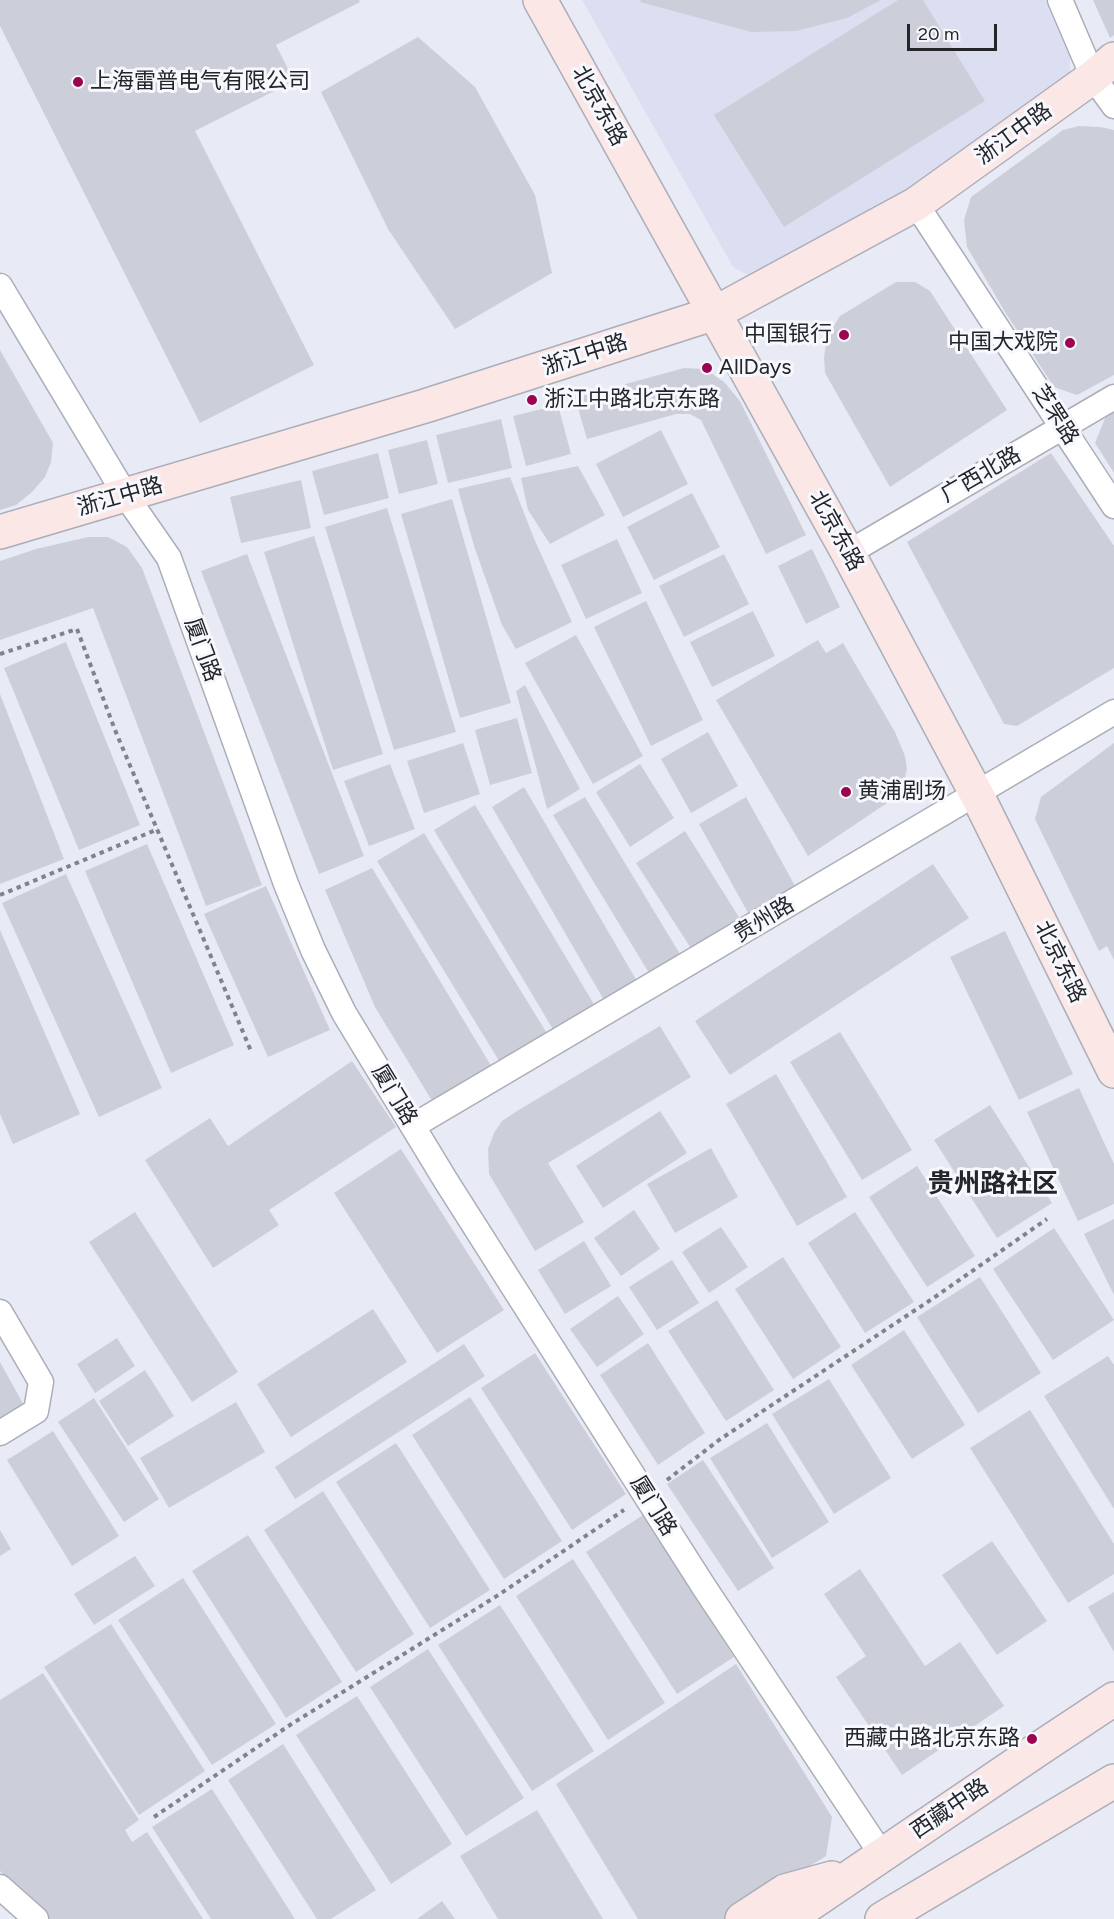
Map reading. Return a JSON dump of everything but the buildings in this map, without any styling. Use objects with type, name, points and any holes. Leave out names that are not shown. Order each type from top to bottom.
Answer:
[{"type":"main road","name":"北京东路","points":[[540,0],[848,553],[977,795],[1114,1071]]},
{"type":"main road","name":"浙江中路","points":[[0,532],[414,409],[715,313],[916,204],[1104,68]]},
{"type":"main road","name":"西藏中路","points":[[788,1919],[1114,1700]]},
{"type":"main road","points":[[882,1919],[1114,1781]]},
{"type":"main road","points":[[903,1919],[979,1862]]},
{"type":"main road","points":[[742,1919],[785,1892],[871,1863]]},
{"type":"street","points":[[1060,0],[1104,68],[1114,106]]},
{"type":"street","name":"芝罘路","points":[[916,204],[1114,506]]},
{"type":"street","name":"厦门路","points":[[0,286],[126,496],[169,558],[286,884],[313,950],[344,1013],[711,1597],[871,1863]]},
{"type":"street","name":"广西北路","points":[[848,553],[1114,397]]},
{"type":"street","name":"贵州路","points":[[413,1126],[1114,712]]},
{"type":"street","points":[[0,1312],[41,1382],[36,1411],[0,1433]]},
{"type":"street","points":[[0,1887],[36,1919]]},
{"type":"path","points":[[0,654],[77,629],[116,730],[251,1051]]},
{"type":"path","points":[[0,895],[158,829]]},
{"type":"path","points":[[154,1817],[290,1725],[500,1593],[646,1496],[719,1440],[932,1299],[1047,1219]]},
{"type":"shaded area","points":[[582,0],[1045,0],[1070,58],[1070,73],[991,135],[908,192],[759,276],[746,274],[733,267]]},
{"type":"place","name":"上海雷普电气有限公司","points":[[78,82]]},
{"type":"place","name":"中国银行","points":[[844,335]]},
{"type":"place","name":"中国大戏院","points":[[1070,343]]},
{"type":"place","name":"AllDays","points":[[707,368]]},
{"type":"place","name":"浙江中路北京东路","points":[[532,400]]},
{"type":"place","name":"黄浦剧场","points":[[846,792]]},
{"type":"place","name":"西藏中路北京东路","points":[[1032,1739]]},
{"type":"district","name":"贵州路社区","points":[[993,1184]]}]
